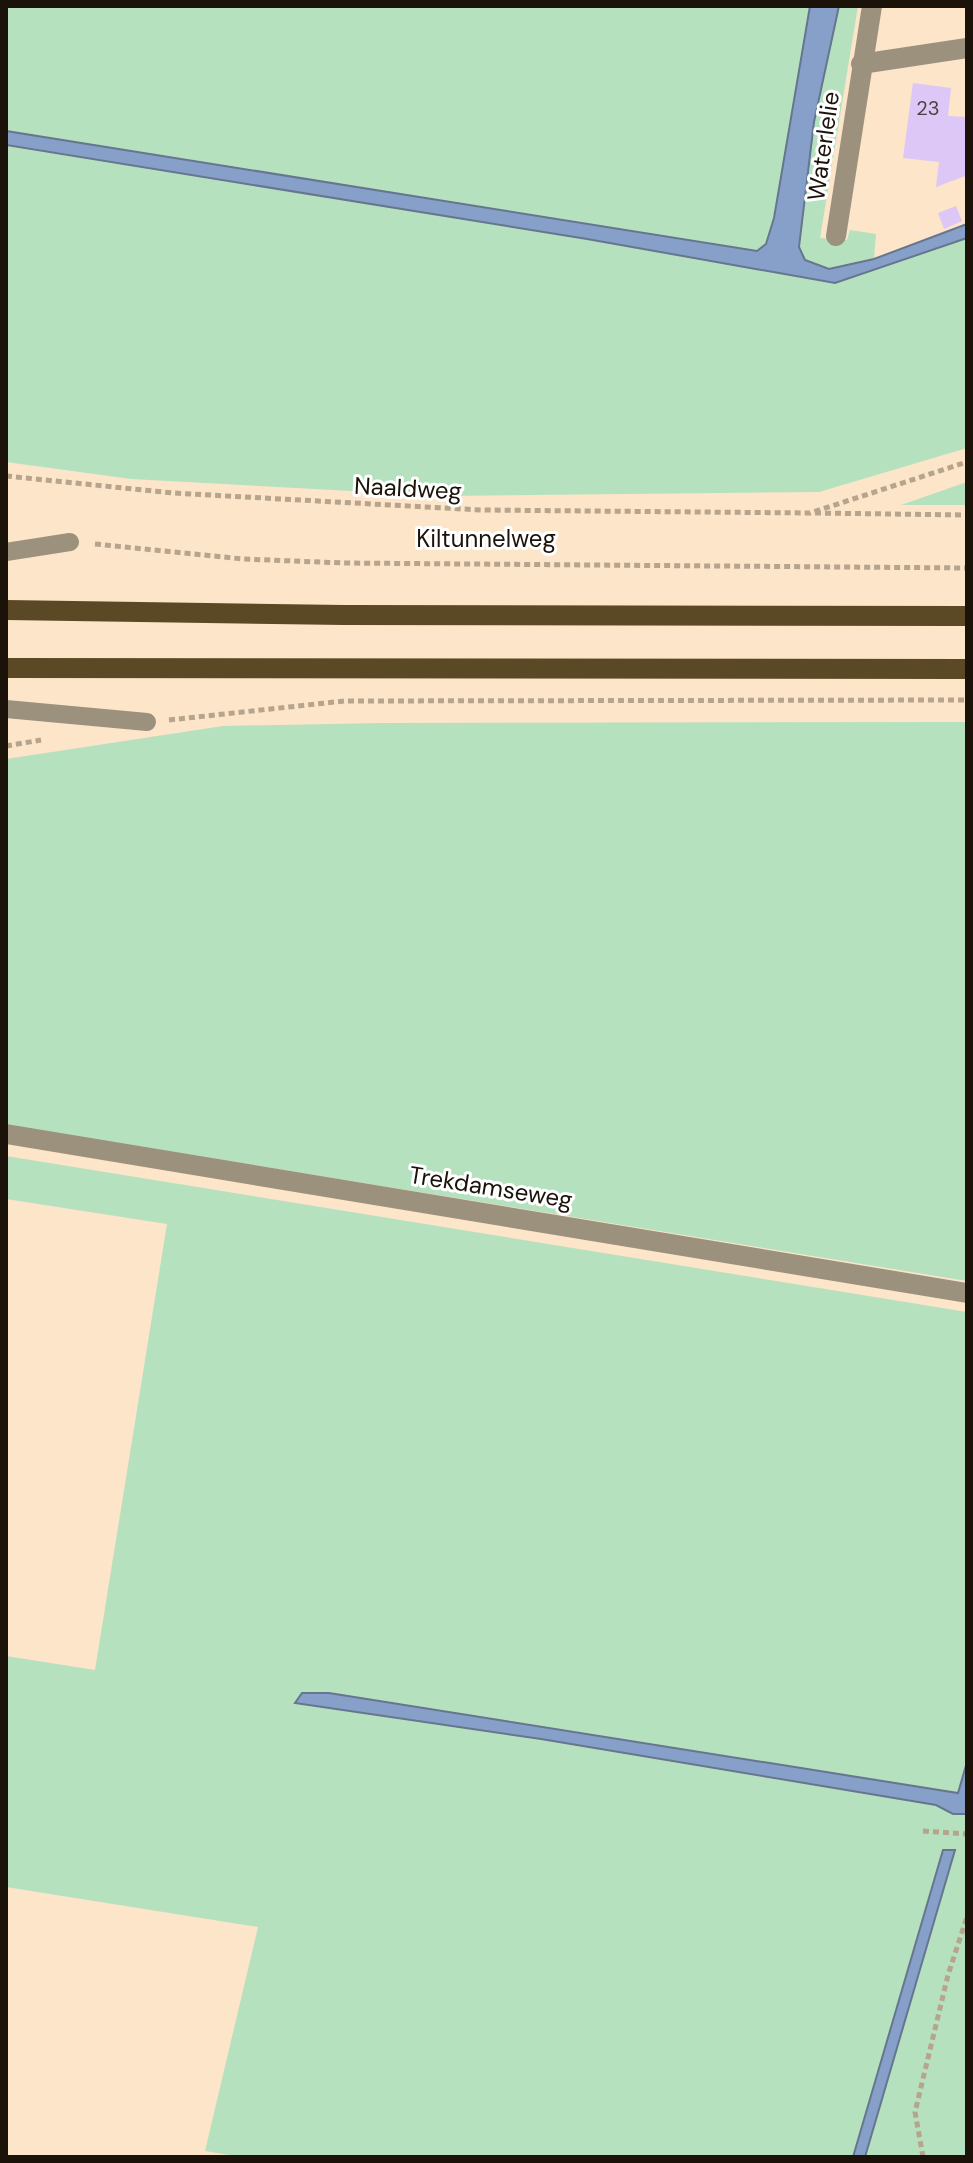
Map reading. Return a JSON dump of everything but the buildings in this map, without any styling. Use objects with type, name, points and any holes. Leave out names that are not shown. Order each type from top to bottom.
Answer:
[{"type":"main road","points":[[6,610],[344,615],[967,616]]},
{"type":"main road","points":[[6,668],[967,669]]},
{"type":"street","name":"Waterlelie","points":[[836,236],[872,6]]},
{"type":"street","name":"Waterlelie","points":[[861,64],[967,48]]},
{"type":"street","name":"Trekdamseweg","points":[[6,1134],[967,1293]]},
{"type":"lane","points":[[6,552],[70,542]]},
{"type":"lane","points":[[6,709],[147,722]]},
{"type":"path","name":"Naaldweg","points":[[810,513],[967,462]]},
{"type":"path","name":"Naaldweg","points":[[6,476],[173,493],[481,510],[967,515]]},
{"type":"path","name":"Kiltunnelweg","points":[[70,542],[243,559],[344,563],[967,568]]},
{"type":"path","points":[[344,701],[967,700]]},
{"type":"path","points":[[923,1831],[967,1834]]},
{"type":"path","points":[[923,2157],[915,2112],[948,1975],[967,1917]]},
{"type":"green space","points":[[6,6],[810,6],[774,218],[766,244],[757,251],[6,131]]},
{"type":"green space","points":[[839,6],[858,6],[820,238],[847,240],[850,230],[876,234],[874,259],[828,270],[805,260],[799,247],[814,122]]},
{"type":"green space","points":[[6,145],[587,239],[835,283],[967,238],[967,448],[819,492],[444,496],[131,479],[6,462]]},
{"type":"green space","points":[[967,482],[967,505],[901,505]]},
{"type":"green space","points":[[967,722],[967,1281],[6,1125],[6,759],[223,726]]},
{"type":"green space","points":[[6,1156],[967,1312],[967,1762],[958,1793],[329,1693],[302,1693],[296,1703],[541,1739],[936,1805],[953,1814],[967,1809],[967,2157],[241,2157],[205,2151],[258,1927],[6,1887],[6,1656],[95,1670],[167,1224],[6,1199]]},
{"type":"water","points":[[810,6],[839,6],[814,122],[799,247],[805,260],[829,269],[874,259],[967,224],[967,238],[835,283],[587,239],[6,145],[6,131],[757,251],[766,244],[774,218]]},
{"type":"water","points":[[302,1693],[329,1693],[958,1793],[967,1762],[967,1814],[953,1814],[936,1805],[541,1739],[295,1703]]},
{"type":"water","points":[[943,1850],[955,1850],[865,2157],[853,2157]]}]
